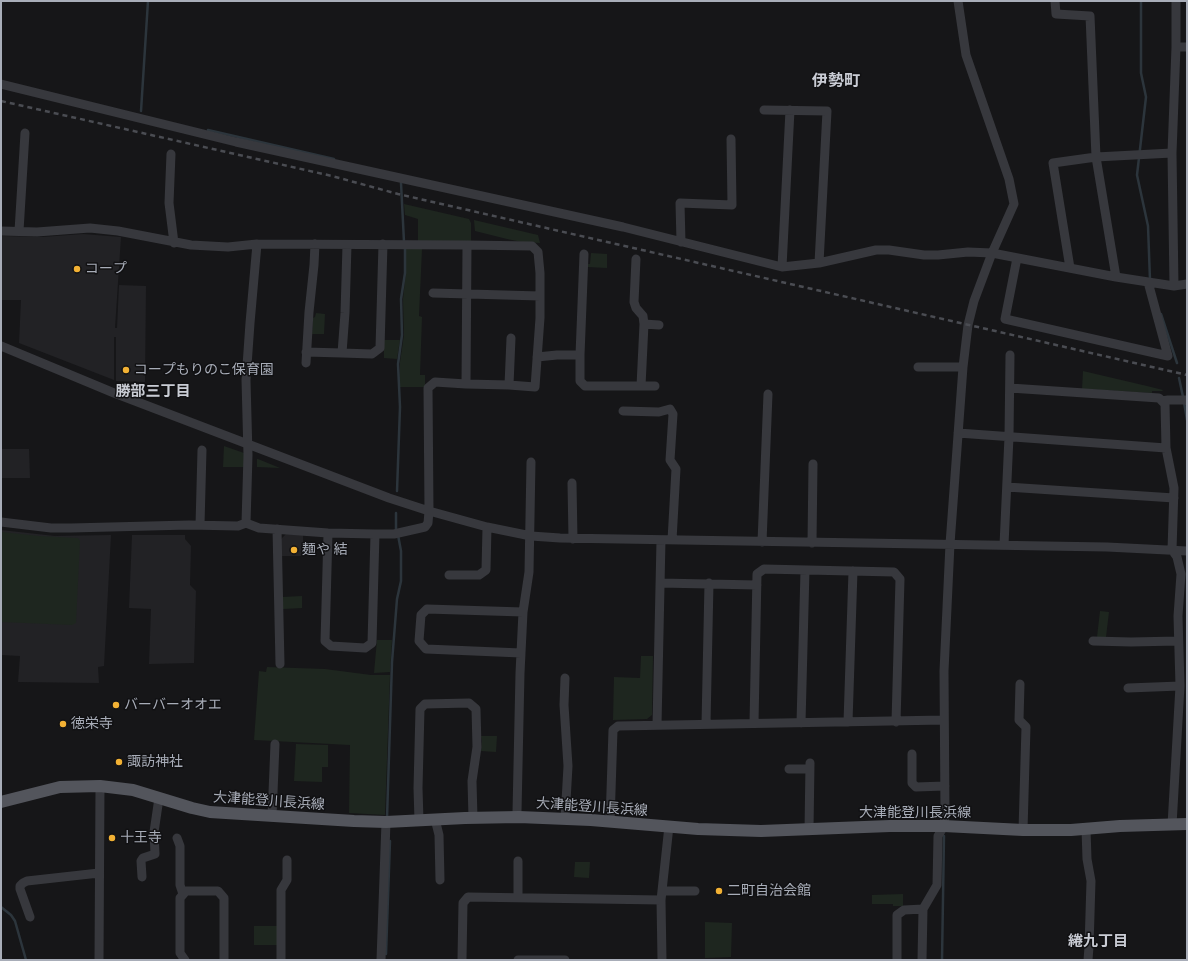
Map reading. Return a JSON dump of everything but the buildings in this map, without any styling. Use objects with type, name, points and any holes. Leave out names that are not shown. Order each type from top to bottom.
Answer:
[{"type":"main road","name":"大津能登川長浜線","points":[[1,802],[60,787],[100,786],[133,790],[210,812],[386,822],[518,817],[740,831],[809,830],[890,826],[944,826],[1023,830],[1187,824]]},
{"type":"street","points":[[922,960],[923,909],[937,885],[938,836],[944,826],[944,671],[950,544],[962,367],[969,320],[974,301],[992,253],[1014,204],[1013,193],[966,55],[958,1]]},
{"type":"street","points":[[1055,1],[1056,14],[1090,16],[1096,157],[1116,277]]},
{"type":"street","points":[[1174,286],[1172,153],[1176,47],[1176,1]]},
{"type":"street","points":[[1176,47],[1187,47]]},
{"type":"street","points":[[1,84],[236,142],[623,228],[782,267],[819,263],[876,250],[889,250],[924,255],[968,252],[992,253],[1116,277],[1174,286],[1187,284]]},
{"type":"street","points":[[764,110],[827,111],[819,263]]},
{"type":"street","points":[[782,267],[790,110]]},
{"type":"street","points":[[19,231],[25,132]]},
{"type":"street","points":[[681,242],[680,203],[732,205],[731,139]]},
{"type":"street","points":[[1070,268],[1053,162],[1096,157],[1172,153]]},
{"type":"street","points":[[172,154],[169,203],[174,243]]},
{"type":"street","points":[[1,231],[37,232],[90,228],[174,243],[228,247],[257,244],[532,246],[538,252],[540,296],[540,318],[535,386],[435,382],[428,388],[429,511],[428,523],[425,527],[397,534],[375,534],[328,533],[259,528],[246,523],[238,526],[51,528],[1,522]]},
{"type":"street","points":[[246,523],[246,380],[257,244]]},
{"type":"street","points":[[306,363],[315,244]]},
{"type":"street","points":[[306,352],[372,354],[380,348],[383,244]]},
{"type":"street","points":[[342,353],[347,245]]},
{"type":"street","points":[[466,384],[467,245]]},
{"type":"street","points":[[584,254],[580,380],[585,386],[655,386]]},
{"type":"street","points":[[1017,258],[1005,319],[1168,356],[1148,282]]},
{"type":"street","points":[[636,259],[634,302],[636,308],[643,316],[644,324],[641,386]]},
{"type":"street","points":[[433,293],[540,296]]},
{"type":"street","points":[[644,324],[659,325]]},
{"type":"street","points":[[509,385],[511,338]]},
{"type":"street","points":[[1,346],[114,393],[389,498],[487,527],[530,536],[812,543],[1107,547],[1187,551]]},
{"type":"street","points":[[537,357],[580,355]]},
{"type":"street","points":[[1004,545],[1009,437],[1010,355]]},
{"type":"street","points":[[918,367],[962,367]]},
{"type":"street","points":[[1010,388],[1159,398],[1165,404],[1166,448],[1174,488],[1172,550],[1177,557],[1181,574],[1178,616],[1180,686],[1172,825]]},
{"type":"street","points":[[762,542],[768,394]]},
{"type":"street","points":[[1162,401],[1185,400]]},
{"type":"street","points":[[623,411],[659,412],[670,409],[673,414],[670,460],[676,469],[672,540]]},
{"type":"street","points":[[958,433],[1166,448]]},
{"type":"street","points":[[200,526],[202,450]]},
{"type":"street","points":[[518,817],[522,612],[529,572],[531,462]]},
{"type":"street","points":[[812,543],[813,464]]},
{"type":"street","points":[[572,483],[573,538]]},
{"type":"street","points":[[1007,487],[1174,498]]},
{"type":"street","points":[[449,575],[479,575],[486,570],[487,527]]},
{"type":"street","points":[[277,529],[280,664]]},
{"type":"street","points":[[328,533],[325,641],[331,646],[365,648],[372,643],[375,534]]},
{"type":"street","points":[[657,725],[661,540]]},
{"type":"street","points":[[754,723],[757,574],[764,569],[894,572],[900,579],[896,722]]},
{"type":"street","points":[[801,723],[805,570]]},
{"type":"street","points":[[848,722],[853,571]]},
{"type":"street","points":[[660,583],[757,585]]},
{"type":"street","points":[[706,724],[709,583]]},
{"type":"street","points":[[521,653],[426,649],[420,642],[420,615],[427,609],[522,612]]},
{"type":"street","points":[[1093,641],[1131,642],[1178,640]]},
{"type":"street","points":[[565,678],[564,705],[568,766],[565,819]]},
{"type":"street","points":[[1020,684],[1019,720],[1026,727],[1023,830]]},
{"type":"street","points":[[1128,688],[1180,686]]},
{"type":"street","points":[[419,820],[418,788],[420,709],[426,704],[469,703],[476,709],[477,747],[472,781],[473,818]]},
{"type":"street","points":[[610,822],[613,730],[618,726],[944,720]]},
{"type":"street","points":[[272,816],[275,744]]},
{"type":"street","points":[[912,754],[912,783],[916,787],[945,786]]},
{"type":"street","points":[[789,769],[810,766],[809,830]]},
{"type":"street","points":[[99,960],[100,786]]},
{"type":"street","points":[[142,877],[141,861],[143,858],[155,854],[154,832],[159,798]]},
{"type":"street","points":[[435,819],[439,835],[440,880]]},
{"type":"street","points":[[381,960],[386,822]]},
{"type":"street","points":[[662,960],[662,896],[668,826]]},
{"type":"street","points":[[1086,828],[1087,859],[1091,881],[1088,960]]},
{"type":"street","points":[[177,838],[180,846],[180,885],[183,894]]},
{"type":"street","points":[[281,960],[281,890],[287,880],[287,860]]},
{"type":"street","points":[[518,861],[518,898]]},
{"type":"street","points":[[30,917],[20,889],[20,886],[23,883],[27,881],[99,873]]},
{"type":"street","points":[[185,960],[180,953],[180,898],[186,891],[218,891],[224,898],[224,960]]},
{"type":"street","points":[[462,959],[463,903],[468,897],[518,898],[662,896],[695,891]]},
{"type":"street","points":[[897,960],[897,915],[904,910],[923,909]]},
{"type":"street","points":[[518,960],[565,960]]},
{"type":"shaded area","points":[[404,204],[469,219],[471,223],[471,241],[418,241],[418,219],[405,215]]},
{"type":"shaded area","points":[[474,220],[538,235],[540,243],[522,242],[475,231]]},
{"type":"shaded area","points":[[83,234],[121,237],[115,328],[117,328],[119,285],[146,286],[145,382],[116,381],[116,337],[114,337],[114,380],[19,343],[21,300],[1,300],[1,236],[42,237]]},
{"type":"shaded area","points":[[406,249],[422,249],[419,316],[422,317],[420,375],[425,375],[425,387],[399,387],[400,362],[404,335],[403,299],[406,271]]},
{"type":"shaded area","points":[[591,253],[607,254],[607,268],[588,267],[587,264],[590,264]]},
{"type":"shaded area","points":[[316,313],[325,314],[324,334],[312,334],[313,318],[315,317]]},
{"type":"shaded area","points":[[384,340],[400,340],[397,359],[384,358]]},
{"type":"shaded area","points":[[1083,371],[1163,390],[1152,391],[1152,393],[1082,389]]},
{"type":"shaded area","points":[[224,446],[244,453],[244,467],[223,467]]},
{"type":"shaded area","points":[[1,449],[29,449],[30,478],[1,478]]},
{"type":"shaded area","points":[[258,459],[280,468],[257,467]]},
{"type":"shaded area","points":[[1,530],[55,536],[111,535],[104,666],[98,667],[99,683],[18,682],[20,656],[1,655]]},
{"type":"shaded area","points":[[1,532],[78,538],[80,541],[76,623],[72,625],[1,622]]},
{"type":"shaded area","points":[[286,534],[303,535],[303,556],[281,556],[281,539]]},
{"type":"shaded area","points":[[132,535],[185,535],[185,539],[191,546],[190,585],[196,591],[194,663],[149,664],[151,609],[129,608]]},
{"type":"shaded area","points":[[302,596],[302,608],[283,609],[283,597]]},
{"type":"shaded area","points":[[1100,611],[1109,612],[1106,637],[1097,637]]},
{"type":"shaded area","points":[[377,640],[392,640],[390,672],[374,673]]},
{"type":"shaded area","points":[[641,656],[653,656],[652,715],[647,719],[613,720],[614,677],[640,678]]},
{"type":"shaded area","points":[[267,667],[325,669],[371,675],[390,675],[385,815],[349,813],[350,745],[254,740],[259,671],[266,672]]},
{"type":"shaded area","points":[[481,736],[497,736],[496,752],[481,751]]},
{"type":"shaded area","points":[[296,744],[328,745],[328,767],[322,767],[322,782],[294,781]]},
{"type":"shaded area","points":[[575,862],[590,862],[589,878],[574,877]]},
{"type":"shaded area","points":[[903,894],[903,906],[893,906],[893,904],[872,904],[872,895]]},
{"type":"shaded area","points":[[705,922],[732,923],[731,957],[705,958]]},
{"type":"shaded area","points":[[254,926],[277,926],[277,945],[254,945]]},
{"type":"waterway","points":[[141,111],[148,1]]},
{"type":"waterway","points":[[1141,1],[1141,73],[1146,97],[1137,175],[1148,226],[1150,280]]},
{"type":"waterway","points":[[208,130],[334,159]]},
{"type":"waterway","points":[[401,183],[404,242]]},
{"type":"waterway","points":[[397,491],[400,407],[398,364],[402,335],[401,299],[405,273],[405,247]]},
{"type":"waterway","points":[[1161,314],[1177,363]]},
{"type":"waterway","points":[[1179,378],[1183,397]]},
{"type":"waterway","points":[[1184,402],[1187,420]]},
{"type":"waterway","points":[[396,513],[396,531]]},
{"type":"waterway","points":[[387,818],[392,662],[397,599],[401,581],[401,551],[398,535]]},
{"type":"waterway","points":[[942,960],[944,836]]},
{"type":"waterway","points":[[386,954],[390,841]]},
{"type":"waterway","points":[[1,907],[11,915],[15,921],[26,960]]},
{"type":"railway","points":[[1,101],[332,176],[398,194],[1187,375]]},
{"type":"place","name":"コープ","points":[[77,269]]},
{"type":"place","name":"コープもりのこ保育園","points":[[126,370]]},
{"type":"place","name":"麺や 結","points":[[294,550]]},
{"type":"place","name":"バーバーオオエ","points":[[116,705]]},
{"type":"place","name":"徳栄寺","points":[[63,724]]},
{"type":"place","name":"諏訪神社","points":[[119,762]]},
{"type":"place","name":"十王寺","points":[[112,838]]},
{"type":"place","name":"二町自治会館","points":[[719,891]]},
{"type":"district","name":"伊勢町","points":[[836,81]]},
{"type":"district","name":"勝部三丁目","points":[[153,391]]},
{"type":"district","name":"綣九丁目","points":[[1098,941]]}]
